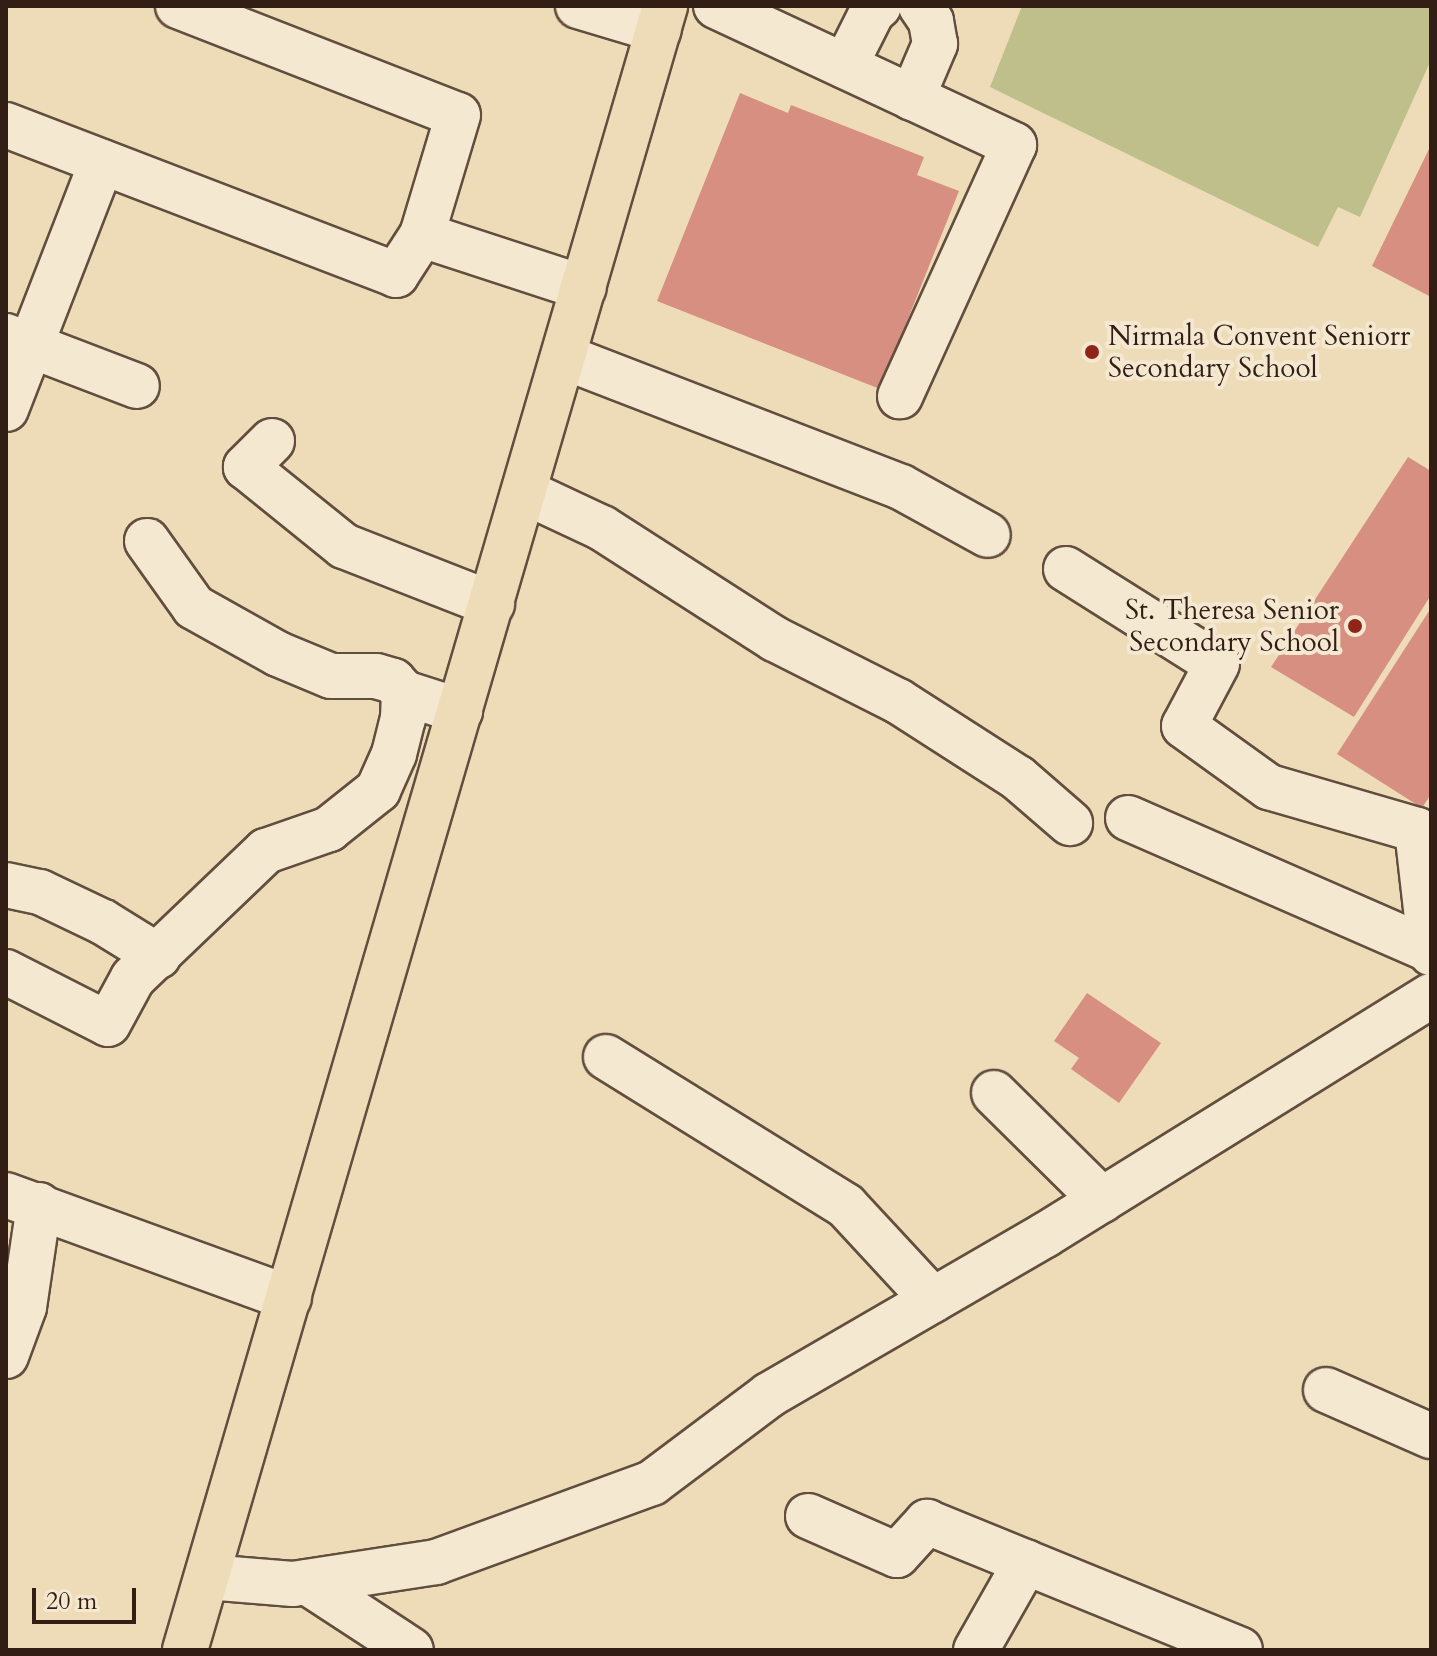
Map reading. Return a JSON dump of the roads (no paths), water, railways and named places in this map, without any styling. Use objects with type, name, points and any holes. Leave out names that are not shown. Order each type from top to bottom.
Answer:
[{"type":"main road","points":[[185,1650],[661,18]]},
{"type":"street","points":[[6,125],[396,275],[422,235],[458,115],[178,6]]},
{"type":"street","points":[[578,6],[661,18]]},
{"type":"street","points":[[716,6],[1014,145],[900,396]]},
{"type":"street","points":[[845,66],[872,12],[879,6]]},
{"type":"street","points":[[912,98],[935,44],[931,21],[921,6]]},
{"type":"street","points":[[6,409],[18,340],[102,162]]},
{"type":"street","points":[[422,235],[584,288]]},
{"type":"street","points":[[18,340],[137,386]]},
{"type":"street","points":[[564,357],[901,487],[988,535]]},
{"type":"street","points":[[272,441],[246,467],[344,546],[492,604]]},
{"type":"street","points":[[525,492],[602,528],[775,639],[898,701],[1018,778],[1070,823]]},
{"type":"street","points":[[147,541],[194,607],[278,654],[331,676],[376,676],[393,681],[404,693],[460,711]]},
{"type":"street","points":[[1066,569],[1217,664],[1184,726],[1269,787],[1417,830],[1430,952]]},
{"type":"street","points":[[6,972],[108,1024],[133,978],[266,851],[329,829],[378,790],[394,754],[403,719],[404,693]]},
{"type":"street","points":[[1128,818],[1430,952]]},
{"type":"street","points":[[6,885],[52,898],[103,922],[158,956]]},
{"type":"street","points":[[207,1577],[293,1584],[436,1562],[652,1483],[769,1395],[1102,1200],[1431,996]]},
{"type":"street","points":[[606,1057],[846,1206],[933,1300]]},
{"type":"street","points":[[994,1093],[1102,1200]]},
{"type":"street","points":[[6,1356],[24,1307],[23,1200],[289,1298]]},
{"type":"street","points":[[1326,1390],[1431,1436]]},
{"type":"street","points":[[808,1516],[897,1555],[927,1522],[1026,1562],[1184,1640],[1240,1650]]},
{"type":"street","points":[[976,1650],[1026,1562]]},
{"type":"street","points":[[307,1582],[411,1650]]},
{"type":"place","name":"Nirmala Convent Seniorr Secondary School","points":[[1092,352]]},
{"type":"place","name":"St. Theresa Senior Secondary School","points":[[1355,626]]}]
